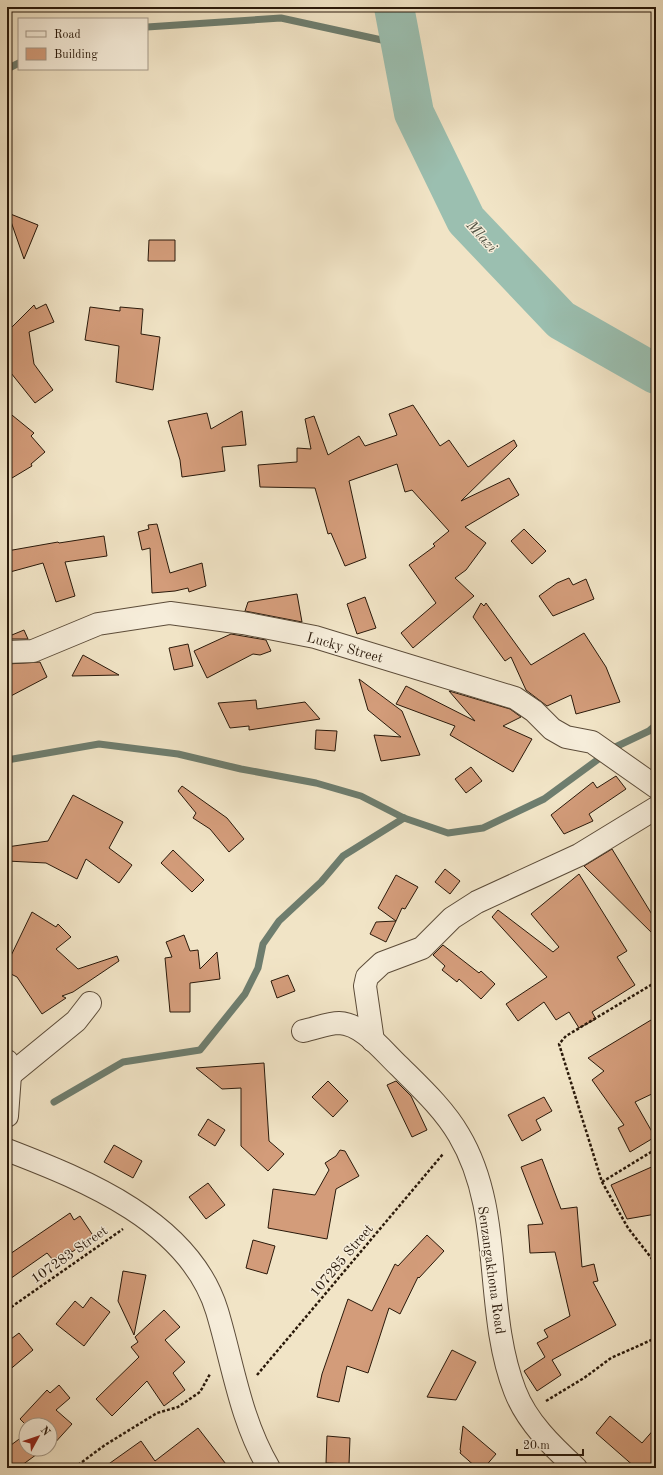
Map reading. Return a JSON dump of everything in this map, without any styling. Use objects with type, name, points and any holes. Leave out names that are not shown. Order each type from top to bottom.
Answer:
[{"type":"street","name":"Lucky Street","points":[[7,652],[34,651],[98,624],[170,613],[243,623],[315,637],[515,698],[534,711],[552,729],[566,737],[592,742],[656,787]]},
{"type":"street","points":[[373,1041],[365,986],[367,977],[382,964],[422,948],[452,918],[477,902],[579,855],[656,808]]},
{"type":"street","points":[[7,1116],[9,1067],[76,1021],[90,1003]]},
{"type":"street","name":"Senzangakhona Road","points":[[303,1031],[338,1023],[351,1026],[373,1041],[416,1083],[459,1135],[472,1164],[488,1227],[498,1318],[506,1365],[525,1414],[557,1450],[576,1468]]},
{"type":"street","points":[[7,1150],[106,1192],[143,1215],[169,1238],[197,1271],[216,1309],[238,1398],[249,1429],[269,1468]]},
{"type":"path","points":[[656,982],[566,1036],[559,1044],[602,1182],[628,1228],[656,1264]]},
{"type":"path","name":"107285 Street","points":[[238,1398],[459,1135]]},
{"type":"path","points":[[602,1182],[656,1149]]},
{"type":"path","name":"107283 Street","points":[[7,1310],[143,1215]]},
{"type":"path","points":[[525,1414],[584,1378],[610,1358],[656,1338]]},
{"type":"path","points":[[74,1468],[105,1445],[156,1413],[178,1407],[200,1392],[225,1345]]},
{"type":"building","points":[[8,213],[38,225],[24,259]]},
{"type":"building","points":[[149,240],[175,240],[175,261],[148,261]]},
{"type":"building","points":[[46,304],[54,322],[29,332],[34,364],[53,390],[35,403],[7,368],[7,332],[34,305],[36,309]]},
{"type":"building","points":[[90,307],[120,311],[120,307],[143,309],[141,334],[160,337],[153,390],[116,382],[119,346],[85,340]]},
{"type":"building","points":[[413,405],[440,446],[449,440],[468,467],[514,440],[517,446],[461,501],[509,478],[519,495],[465,527],[486,543],[466,570],[455,578],[474,596],[413,648],[401,633],[436,603],[409,565],[435,546],[433,544],[449,531],[412,490],[405,492],[397,464],[349,481],[366,558],[345,566],[331,533],[328,534],[315,488],[260,487],[258,465],[297,462],[297,448],[311,449],[305,419],[314,416],[328,455],[359,436],[365,446],[397,435],[389,414]]},
{"type":"building","points":[[7,411],[34,433],[31,436],[45,452],[31,464],[32,466],[7,481]]},
{"type":"building","points":[[242,411],[246,445],[222,447],[225,471],[182,477],[180,460],[168,421],[207,413],[211,429]]},
{"type":"building","points":[[157,524],[170,573],[202,563],[206,586],[189,592],[188,588],[152,593],[150,548],[142,550],[138,532],[149,529],[148,525]]},
{"type":"building","points":[[524,529],[546,551],[532,564],[511,541]]},
{"type":"building","points":[[104,536],[107,556],[65,562],[75,596],[56,602],[43,563],[10,572],[7,562],[7,551]]},
{"type":"building","points":[[569,578],[573,585],[586,579],[594,599],[553,616],[539,596],[557,583]]},
{"type":"building","points":[[297,594],[302,622],[245,611],[248,602]]},
{"type":"building","points":[[365,597],[376,628],[357,634],[347,604]]},
{"type":"building","points":[[481,603],[484,606],[486,603],[531,665],[584,633],[606,667],[620,702],[576,714],[571,695],[547,706],[526,690],[511,657],[505,661],[473,617]]},
{"type":"building","points":[[24,630],[28,639],[7,639],[7,637]]},
{"type":"building","points":[[231,634],[266,640],[271,651],[260,655],[253,654],[207,678],[194,651]]},
{"type":"building","points":[[188,644],[193,666],[174,670],[169,648]]},
{"type":"building","points":[[83,655],[119,675],[72,676]]},
{"type":"building","points":[[40,662],[47,677],[7,698],[7,664]]},
{"type":"building","points":[[359,679],[402,711],[420,755],[381,761],[374,735],[401,737],[368,710]]},
{"type":"building","points":[[406,686],[475,721],[449,691],[510,709],[521,717],[503,726],[532,739],[513,772],[450,735],[455,726],[396,704]]},
{"type":"building","points":[[256,700],[257,709],[305,702],[320,719],[249,730],[249,726],[230,728],[218,703]]},
{"type":"building","points":[[316,730],[337,731],[335,751],[315,749]]},
{"type":"building","points":[[471,767],[482,781],[466,793],[455,779]]},
{"type":"building","points":[[616,776],[626,789],[589,814],[593,821],[564,834],[551,815],[593,782],[597,788]]},
{"type":"building","points":[[182,786],[227,818],[244,839],[229,852],[210,829],[193,818],[196,813],[178,791]]},
{"type":"building","points":[[73,795],[123,822],[109,848],[132,865],[119,883],[86,859],[77,879],[46,863],[7,861],[7,847],[48,841]]},
{"type":"building","points":[[612,849],[656,921],[656,937],[584,866]]},
{"type":"building","points":[[173,850],[204,880],[192,892],[161,863]]},
{"type":"building","points":[[445,869],[460,881],[450,894],[435,882]]},
{"type":"building","points":[[579,874],[627,951],[617,957],[635,985],[592,1012],[596,1019],[579,1028],[569,1012],[556,1020],[544,1002],[518,1021],[506,1004],[547,977],[492,917],[498,910],[553,952],[559,947],[531,914]]},
{"type":"building","points":[[396,875],[418,887],[405,909],[402,908],[396,921],[378,908]]},
{"type":"building","points":[[32,912],[56,927],[58,924],[71,937],[56,949],[78,969],[117,956],[119,961],[73,992],[62,996],[66,998],[42,1014],[17,977],[7,972],[7,964]]},
{"type":"building","points":[[396,921],[386,942],[370,934],[376,922]]},
{"type":"building","points":[[184,935],[190,951],[198,950],[200,969],[217,952],[220,979],[190,983],[190,1012],[170,1012],[165,958],[172,957],[166,942]]},
{"type":"building","points":[[443,945],[479,973],[481,971],[495,984],[481,999],[459,979],[457,982],[442,970],[445,966],[433,955]]},
{"type":"building","points":[[288,975],[295,991],[277,998],[271,981]]},
{"type":"building","points":[[656,1017],[656,1092],[635,1102],[655,1137],[630,1152],[618,1128],[624,1125],[592,1080],[604,1071],[588,1058]]},
{"type":"building","points":[[264,1063],[269,1141],[284,1154],[268,1171],[241,1146],[241,1088],[222,1089],[196,1068]]},
{"type":"building","points":[[328,1081],[348,1101],[333,1117],[312,1097]]},
{"type":"building","points":[[396,1081],[411,1096],[427,1130],[412,1137],[387,1085]]},
{"type":"building","points":[[544,1097],[552,1111],[536,1120],[541,1130],[522,1141],[508,1115]]},
{"type":"building","points":[[208,1119],[225,1130],[215,1146],[198,1135]]},
{"type":"building","points":[[114,1145],[142,1161],[133,1178],[104,1162]]},
{"type":"building","points":[[340,1150],[345,1151],[359,1176],[336,1189],[327,1239],[268,1228],[273,1189],[315,1195],[329,1170],[325,1163],[336,1156]]},
{"type":"building","points":[[542,1159],[561,1209],[577,1207],[582,1267],[594,1264],[598,1281],[593,1282],[616,1325],[552,1360],[561,1375],[537,1391],[524,1371],[545,1357],[537,1343],[548,1337],[544,1330],[570,1316],[555,1252],[530,1253],[528,1225],[543,1224],[521,1167]]},
{"type":"building","points":[[656,1165],[656,1214],[627,1219],[611,1185]]},
{"type":"building","points":[[208,1183],[225,1205],[206,1219],[189,1197]]},
{"type":"building","points":[[70,1213],[74,1220],[80,1216],[94,1237],[72,1252],[70,1249],[53,1260],[47,1253],[7,1281],[7,1256]]},
{"type":"building","points":[[427,1235],[444,1251],[419,1278],[418,1277],[400,1314],[389,1308],[368,1373],[347,1366],[339,1402],[317,1397],[322,1374],[348,1299],[372,1311],[395,1264],[398,1266]]},
{"type":"building","points":[[253,1240],[275,1246],[267,1274],[246,1268]]},
{"type":"building","points":[[123,1271],[146,1275],[134,1335],[118,1301]]},
{"type":"building","points":[[91,1297],[110,1312],[84,1346],[56,1324],[75,1301],[83,1308]]},
{"type":"building","points":[[164,1310],[180,1327],[165,1340],[185,1362],[173,1373],[185,1390],[164,1406],[147,1381],[112,1416],[96,1399],[139,1357],[131,1347],[138,1342],[135,1337]]},
{"type":"building","points":[[19,1333],[33,1350],[7,1372],[7,1342]]},
{"type":"building","points":[[452,1350],[476,1362],[456,1400],[427,1397]]},
{"type":"building","points":[[59,1385],[70,1398],[56,1410],[72,1424],[58,1439],[58,1417],[22,1417],[47,1390],[50,1393]]},
{"type":"building","points":[[610,1416],[642,1443],[656,1427],[656,1468],[636,1468],[596,1433]]},
{"type":"building","points":[[463,1426],[496,1454],[484,1468],[477,1468],[460,1453]]},
{"type":"building","points":[[198,1428],[229,1468],[103,1468],[141,1441],[155,1461]]},
{"type":"building","points":[[327,1436],[350,1438],[349,1464],[326,1463]]},
{"type":"building","points":[[18,1440],[18,1457],[33,1457],[18,1468],[7,1468],[7,1448]]},
{"type":"waterway","name":"Mlazi","points":[[394,7],[414,113],[466,220],[561,320],[656,374]]},
{"type":"waterway","points":[[148,27],[281,18],[400,44]]},
{"type":"waterway","points":[[7,69],[18,64]]},
{"type":"waterway","points":[[609,750],[649,731],[656,725]]},
{"type":"waterway","points":[[7,760],[99,744],[178,754],[241,769],[316,783],[361,796],[404,818],[448,833],[483,828],[544,799],[604,755]]},
{"type":"waterway","points":[[54,1102],[123,1062],[200,1050],[245,994],[258,968],[263,944],[279,921],[321,882],[343,856],[404,818]]}]
